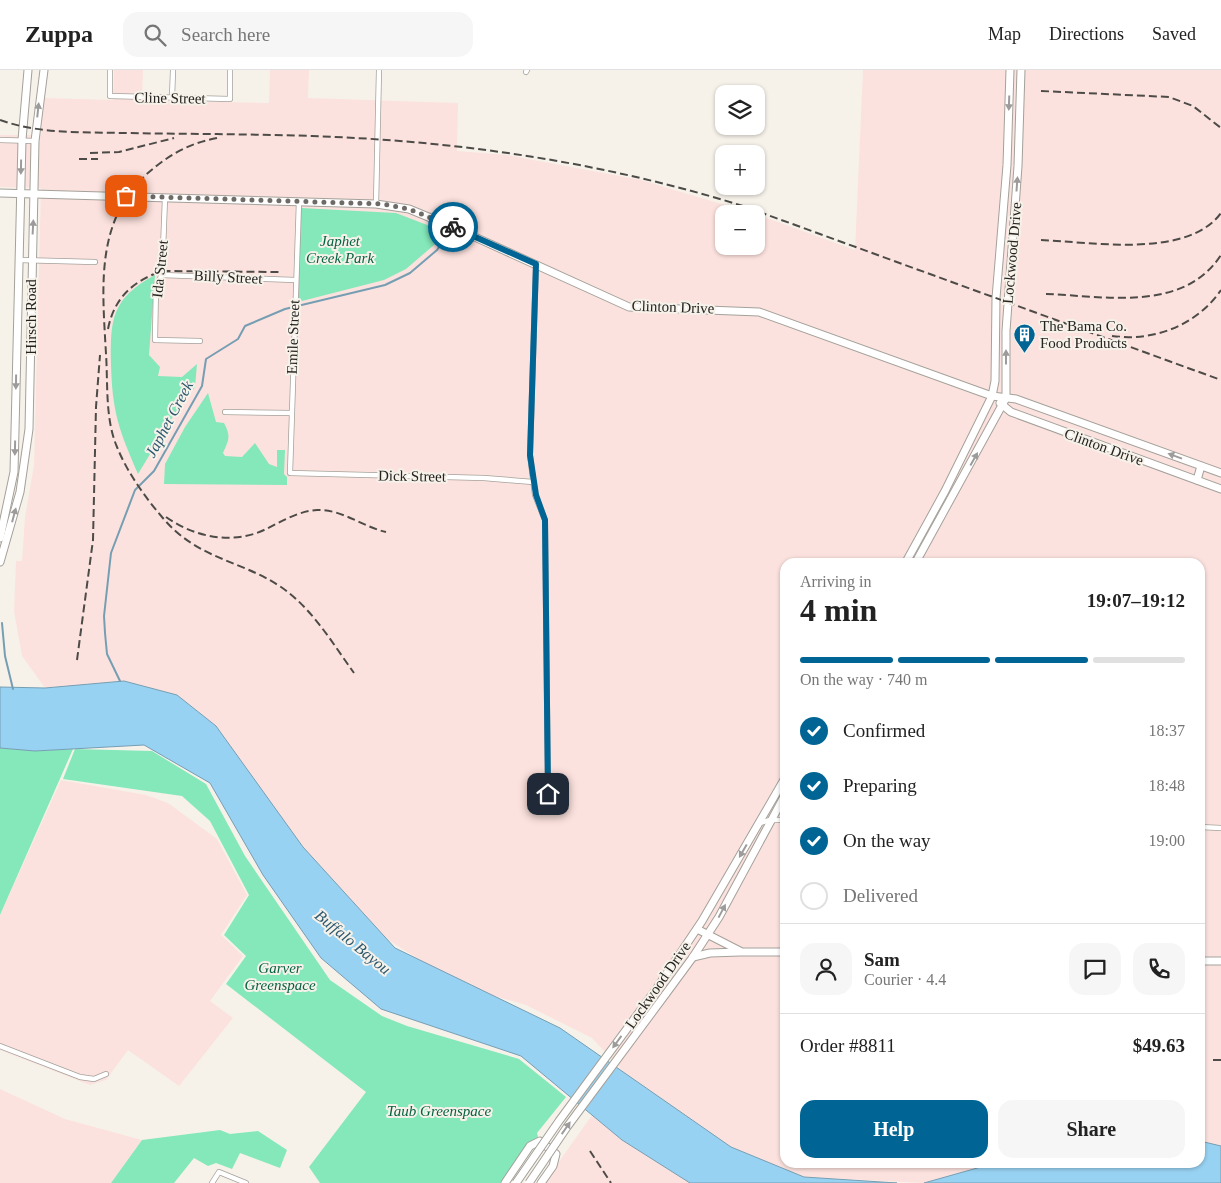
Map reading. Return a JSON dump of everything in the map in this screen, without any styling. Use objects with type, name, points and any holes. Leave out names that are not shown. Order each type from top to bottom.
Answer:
[{"type":"main road","name":"Hirsch Road","points":[[0,538],[14,472],[20,194],[28,70]]},
{"type":"main road","name":"Hirsch Road","points":[[0,562],[18,502],[26,458],[31,400],[31,260],[35,141],[44,70]]},
{"type":"main road","name":"Lockwood Drive","points":[[908,558],[955,472],[992,396],[995,381],[996,298],[1007,165],[1010,70]]},
{"type":"main road","name":"Lockwood Drive","points":[[918,558],[1004,401],[1006,331],[1018,175],[1021,70]]},
{"type":"main road","name":"Clinton Drive","points":[[0,193],[376,204],[409,209],[536,264],[629,308],[759,312],[1004,401],[1061,415],[1221,473]]},
{"type":"main road","name":"Clinton Drive","points":[[1004,401],[1011,412],[1221,490]]},
{"type":"main road","points":[[1197,480],[1201,466]]},
{"type":"main road","points":[[955,472],[964,477]]},
{"type":"main road","points":[[935,509],[943,513]]},
{"type":"main road","points":[[923,532],[931,536]]},
{"type":"main road","name":"Lockwood Drive","points":[[516,1183],[697,929],[780,787]]},
{"type":"main road","name":"Lockwood Drive","points":[[529,1183],[567,1127],[693,957],[780,803]]},
{"type":"main road","points":[[697,929],[742,952]]},
{"type":"main road","points":[[693,957],[710,953],[780,952]]},
{"type":"main road","points":[[1205,961],[1221,961]]},
{"type":"main road","points":[[505,1183],[530,1146],[540,1140],[556,1154],[553,1166],[541,1183]]},
{"type":"street","name":"Cline Street","points":[[110,70],[110,96],[230,99],[230,70]]},
{"type":"street","points":[[172,98],[173,70]]},
{"type":"street","points":[[376,204],[379,70]]},
{"type":"street","points":[[0,140],[35,141]]},
{"type":"street","name":"Ida Street","points":[[165,198],[162,275],[156,285],[155,340],[200,341]]},
{"type":"street","name":"Emile Street","points":[[290,473],[299,202]]},
{"type":"street","points":[[18,260],[95,262]]},
{"type":"street","points":[[536,264],[530,455],[538,506],[545,520],[548,794]]},
{"type":"street","name":"Billy Street","points":[[162,275],[295,282]]},
{"type":"street","points":[[226,412],[291,413]]},
{"type":"street","name":"Dick Street","points":[[290,473],[484,478],[533,482]]},
{"type":"street","points":[[758,824],[770,820],[780,820]]},
{"type":"street","points":[[1205,827],[1221,828]]},
{"type":"street","points":[[0,1046],[80,1077],[94,1079],[106,1074]]},
{"type":"street","points":[[212,1183],[219,1172],[246,1183]]},
{"type":"shaded area","points":[[114,70],[143,70],[142,100],[269,103],[270,70],[309,70],[308,98],[458,103],[457,151],[507,155],[641,180],[725,205],[715,205],[715,255],[765,255],[765,217],[855,250],[863,70],[1221,70],[1221,1146],[1205,1142],[1205,558],[780,558],[780,1168],[710,1140],[631,1080],[592,1038],[526,1005],[460,986],[384,937],[303,847],[216,726],[177,695],[124,681],[45,688],[22,656],[14,611],[16,561],[22,561],[25,517],[34,465],[41,188],[0,187],[0,135],[41,135],[43,98],[113,100]]},
{"type":"shaded area","points":[[61,780],[146,795],[168,803],[217,839],[247,895],[221,935],[243,956],[210,1001],[233,1018],[179,1086],[128,1050],[106,1080],[90,1085],[0,1050],[0,915]]},
{"type":"shaded area","points":[[0,1089],[65,1119],[142,1140],[111,1183],[0,1183]]},
{"type":"shaded area","points":[[592,1115],[622,1140],[694,1183],[544,1183]]},
{"type":"shaded area","points":[[781,1168],[977,1168],[924,1183],[804,1177]]},
{"type":"green space","name":"Japhet Creek Park","points":[[301,208],[396,213],[448,233],[406,269],[384,280],[298,302]]},
{"type":"green space","points":[[155,275],[149,355],[160,367],[158,376],[182,377],[197,364],[195,387],[175,413],[138,474],[121,432],[115,408],[111,334],[116,311],[122,301],[130,292]]},
{"type":"green space","points":[[208,393],[216,422],[224,423],[228,431],[228,441],[223,453],[225,456],[242,457],[255,443],[269,464],[277,467],[277,450],[285,450],[284,474],[287,477],[287,485],[164,484],[165,464],[185,427]]},
{"type":"green space","points":[[0,748],[35,751],[73,749],[0,915]]},
{"type":"green space","points":[[75,749],[152,751],[206,784],[245,856],[330,980],[382,1016],[407,1026],[519,1059],[566,1097],[537,1133],[538,1137],[529,1143],[501,1183],[320,1183],[309,1167],[366,1092],[226,984],[246,956],[224,935],[249,895],[210,821],[182,796],[63,779]]},
{"type":"green space","points":[[220,1130],[230,1134],[258,1131],[287,1150],[280,1168],[240,1153],[232,1169],[216,1163],[208,1166],[194,1158],[174,1183],[111,1183],[142,1140]]},
{"type":"water","name":"Buffalo Bayou","points":[[124,681],[177,695],[216,726],[303,847],[395,948],[560,1028],[731,1147],[804,1177],[897,1183],[690,1183],[622,1140],[521,1056],[381,1009],[321,958],[263,875],[210,783],[144,745],[35,751],[0,748],[0,687],[45,688]]},
{"type":"water","points":[[1205,1142],[1221,1146],[1221,1183],[924,1183],[977,1168],[1205,1168]]},
{"type":"waterway","name":"Japhet Creek","points":[[120,681],[107,654],[105,633],[104,616],[111,553],[135,490],[154,471],[202,386],[206,359],[238,339],[245,326],[285,309],[385,285],[410,273],[437,250],[445,238]]},
{"type":"waterway","points":[[2,623],[5,656],[13,689]]},
{"type":"railway","points":[[1041,91],[1169,97],[1193,106],[1221,128]]},
{"type":"railway","points":[[0,120],[30,128],[92,133],[312,136],[422,143],[530,156],[637,177],[743,206],[1221,380]]},
{"type":"railway","points":[[90,153],[119,152],[174,138]]},
{"type":"railway","points":[[217,138],[186,148],[159,164],[138,183],[123,204],[113,226],[107,250],[103,301],[110,425],[126,466],[162,517],[176,531],[204,551],[250,570],[281,587],[303,605],[354,673]]},
{"type":"railway","points":[[79,159],[98,159]]},
{"type":"railway","points":[[1041,240],[1111,244],[1163,242],[1186,237],[1206,227],[1221,213]]},
{"type":"railway","points":[[1046,294],[1117,298],[1141,297],[1164,293],[1186,286],[1205,273],[1221,255]]},
{"type":"railway","points":[[108,329],[115,308],[126,292],[142,280],[162,271],[279,272]]},
{"type":"railway","points":[[1112,336],[1143,336],[1173,328],[1187,322],[1200,313],[1221,290]]},
{"type":"railway","points":[[77,660],[93,540],[96,407],[100,355]]},
{"type":"railway","points":[[166,517],[189,530],[213,537],[226,538],[252,535],[303,512],[326,510],[344,515],[377,530],[386,532]]},
{"type":"railway","points":[[1213,1060],[1221,1060]]},
{"type":"railway","points":[[590,1151],[611,1183]]},
{"type":"way so far","points":[[126,196],[383,204],[409,209],[453,227]]},
{"type":"place","name":"The Bama Co. Food Products","points":[[1024,354]]},
{"type":"route","points":[[453,227],[536,264],[530,455],[538,506],[545,520],[548,794]]},
{"type":"park label","name":"Garver Greenspace","points":[[280,976]]},
{"type":"park label","name":"Taub Greenspace","points":[[439,1111]]}]
